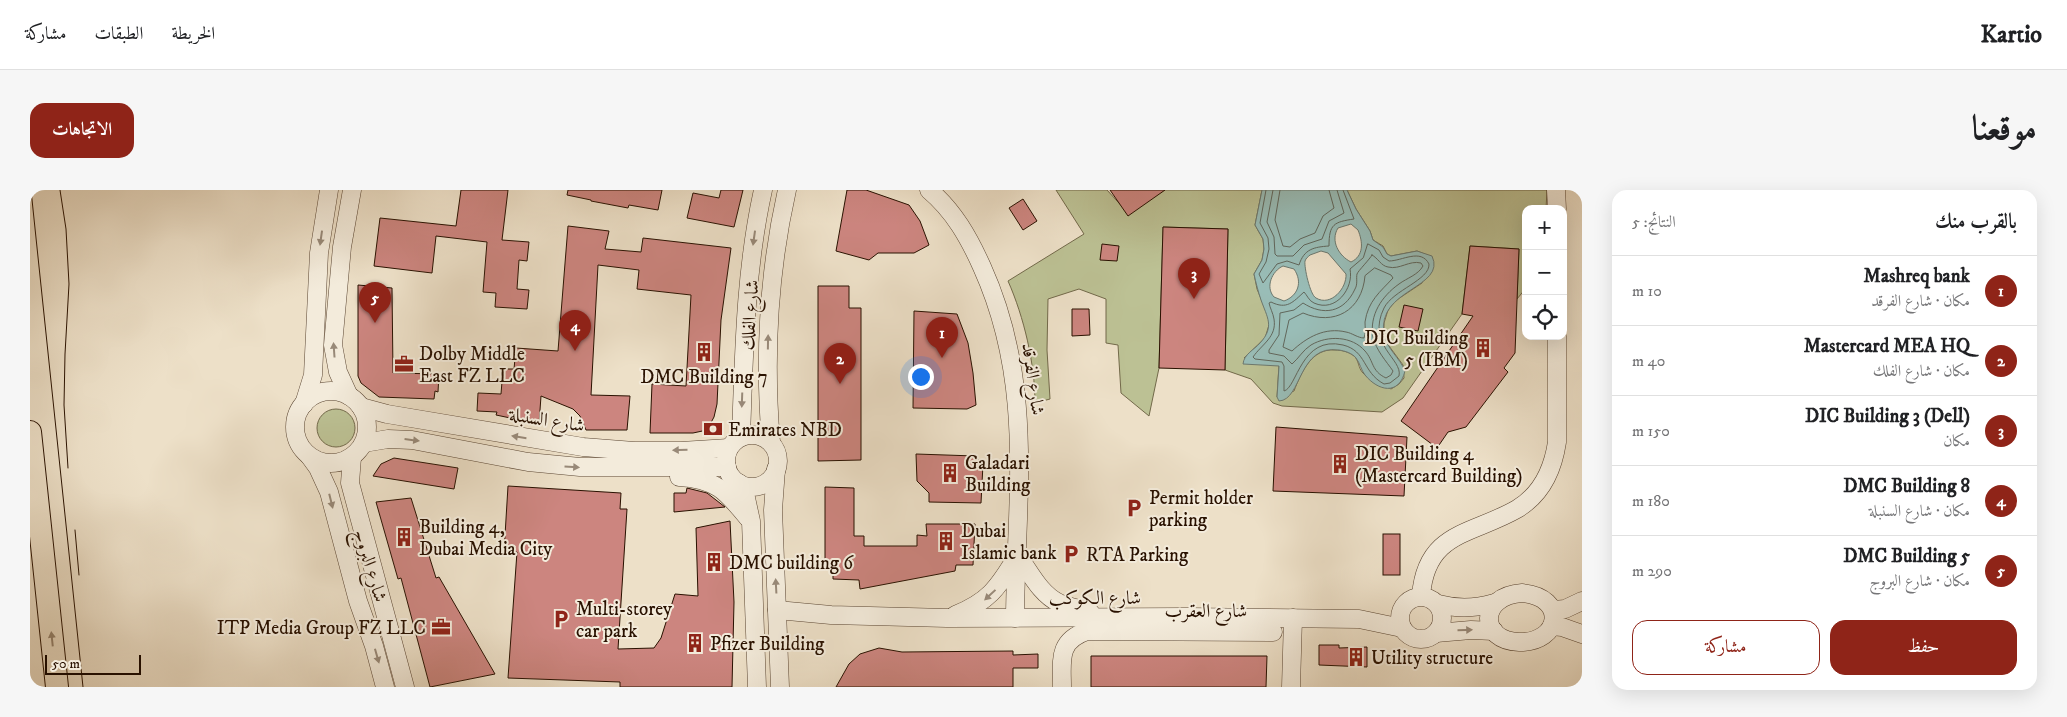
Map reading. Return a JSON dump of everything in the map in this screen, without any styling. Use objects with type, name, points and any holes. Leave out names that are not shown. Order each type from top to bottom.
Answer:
[{"type":"main road","points":[[30,432],[57,687]]},
{"type":"street","points":[[329,190],[319,253],[315,298],[313,375],[304,404],[298,414],[296,432],[302,448],[310,457],[327,463],[336,463],[352,457],[364,443],[367,431],[366,419],[338,372],[333,345],[341,257],[352,190]]},
{"type":"street","name":"شارع الفلك","points":[[735,442],[754,236],[763,190]]},
{"type":"street","name":"شارع الفلك","points":[[771,443],[768,388],[768,321],[777,240],[787,190]]},
{"type":"street","name":"شارع الفرقد","points":[[930,190],[957,219]]},
{"type":"street","name":"شارع الفرقد","points":[[943,190],[977,256],[1006,330],[1015,381],[1020,427],[1018,556],[1021,618]]},
{"type":"street","points":[[1556,190],[1556,205]]},
{"type":"street","points":[[1421,596],[1422,582],[1427,568],[1433,556],[1443,545],[1454,536],[1516,509],[1541,488],[1549,474],[1555,458],[1557,442],[1557,340]]},
{"type":"street","points":[[304,404],[312,397],[325,392],[340,392],[355,402]]},
{"type":"street","name":"شارع السنبلة","points":[[355,402],[393,416],[583,447],[634,451],[681,451],[735,442]]},
{"type":"street","points":[[776,469],[773,475],[762,484],[747,486],[739,483],[729,474],[726,461],[735,442],[754,435],[771,443],[777,455],[776,469],[773,510],[780,687]]},
{"type":"street","points":[[364,443],[388,439],[412,440],[555,465],[580,467],[727,467]]},
{"type":"street","name":"شارع البروج","points":[[310,457],[318,468],[329,492],[355,593],[374,646],[385,687]]},
{"type":"street","name":"شارع البروج","points":[[352,457],[350,483],[405,687]]},
{"type":"street","points":[[660,467],[664,472],[675,477],[702,479],[715,484],[726,491],[751,521]]},
{"type":"street","points":[[739,483],[746,498],[751,521],[757,687]]},
{"type":"street","points":[[947,618],[968,610],[988,598],[1003,581],[1018,556],[1043,591],[1051,598],[1059,603],[1109,618]]},
{"type":"street","points":[[1438,604],[1472,608],[1494,604],[1514,594],[1530,594],[1545,600],[1553,618],[1562,627],[1582,634]]},
{"type":"street","points":[[1421,596],[1430,598],[1438,604],[1441,608],[1443,619],[1440,629],[1430,637],[1418,639],[1402,628],[1400,622],[1402,609],[1410,600],[1421,596]]},
{"type":"street","points":[[1436,633],[1471,630],[1494,632],[1505,639],[1520,642],[1536,640],[1549,631],[1553,618],[1565,609],[1582,601]]},
{"type":"street","points":[[1494,604],[1489,614],[1489,620],[1494,632]]},
{"type":"street","name":"شارع الكوكب","points":[[1359,619],[1402,609]]},
{"type":"street","name":"شارع الكوكب","points":[[777,617],[820,618],[831,615],[947,618],[1359,619],[1402,628]]},
{"type":"street","points":[[1291,687],[1293,618]]},
{"type":"street","name":"شارع العقرب","points":[[1062,687],[1062,652],[1076,634],[1087,631],[1273,632]]},
{"type":"green space","points":[[1056,190],[1107,190],[1128,213],[1163,190],[1262,190],[1255,225],[1263,239],[1264,249],[1262,260],[1254,274],[1257,289],[1269,318],[1269,325],[1265,338],[1244,358],[1279,365],[1277,397],[1294,391],[1308,363],[1314,357],[1327,350],[1348,352],[1356,358],[1361,371],[1372,380],[1391,389],[1404,378],[1403,365],[1389,346],[1384,335],[1384,323],[1388,310],[1395,301],[1422,283],[1432,257],[1417,251],[1391,256],[1387,254],[1383,246],[1373,240],[1347,190],[1547,190],[1546,205],[1522,205],[1522,293],[1517,299],[1519,249],[1470,246],[1462,314],[1403,398],[1382,412],[1282,406],[1273,403],[1251,379],[1225,370],[1228,229],[1163,227],[1159,368],[1149,416],[1121,393],[1118,345],[1106,343],[1106,299],[1079,289],[1048,299],[1047,350],[1050,399],[1035,403],[1028,341],[1008,281],[1084,234]]},
{"type":"green space","points":[[336,409],[349,415],[355,428],[349,441],[336,447],[323,441],[317,428],[323,415]]},
{"type":"water","points":[[1262,190],[1347,190],[1373,240],[1383,247],[1387,254],[1391,256],[1417,251],[1432,256],[1434,267],[1430,275],[1390,307],[1384,319],[1385,339],[1405,371],[1398,384],[1388,388],[1376,385],[1365,375],[1352,355],[1339,350],[1326,350],[1316,355],[1308,363],[1292,392],[1286,398],[1279,401],[1277,397],[1279,366],[1243,364],[1247,355],[1265,337],[1268,327],[1267,317],[1254,274],[1262,260],[1264,249],[1263,239],[1255,225]],"holes":[[[1351,224],[1358,230],[1361,239],[1360,252],[1351,262],[1343,256],[1335,243],[1338,228]],[[1321,251],[1328,253],[1346,274],[1344,285],[1337,295],[1332,298],[1322,300],[1314,296],[1308,281],[1305,264],[1305,260],[1310,255]],[[1283,266],[1294,269],[1298,279],[1296,292],[1284,301],[1274,297],[1270,289],[1273,275]]]},
{"type":"building","points":[[461,190],[508,190],[502,240],[529,242],[527,261],[519,260],[517,289],[529,290],[527,309],[495,307],[496,293],[483,292],[487,242],[436,236],[432,273],[374,266],[380,218],[456,226]]},
{"type":"building","points":[[568,190],[662,190],[658,210],[629,205],[628,208],[591,201],[567,195]]},
{"type":"building","points":[[721,190],[743,190],[734,227],[687,218],[693,193],[719,198]]},
{"type":"building","points":[[847,190],[866,190],[909,205],[920,221],[929,245],[914,253],[878,253],[869,260],[836,251]]},
{"type":"building","points":[[1110,190],[1165,190],[1128,216]]},
{"type":"building","points":[[1023,199],[1037,221],[1023,230],[1009,208]]},
{"type":"building","points":[[568,226],[609,231],[605,249],[641,252],[643,238],[731,248],[721,320],[717,404],[714,417],[707,430],[693,433],[650,433],[652,384],[686,386],[691,295],[637,289],[639,270],[598,265],[591,395],[630,396],[627,430],[586,430],[580,416],[573,409],[541,396],[539,424],[496,415],[497,412],[477,411],[478,393],[501,394],[503,369],[514,369],[516,348],[558,351]]},
{"type":"building","points":[[1163,227],[1228,229],[1225,370],[1159,368]]},
{"type":"building","points":[[1102,244],[1119,246],[1117,261],[1100,260]]},
{"type":"building","name":"DIC Building 5 (IBM)","points":[[1470,246],[1519,249],[1515,353],[1504,368],[1508,372],[1466,427],[1448,432],[1437,448],[1401,421],[1473,316],[1462,314]]},
{"type":"building","points":[[358,285],[392,288],[393,373],[439,374],[438,392],[435,391],[434,399],[379,397],[361,383],[358,376]]},
{"type":"building","points":[[818,286],[849,286],[849,308],[861,308],[861,460],[818,461]]},
{"type":"building","points":[[1404,305],[1423,309],[1418,331],[1399,327]]},
{"type":"building","points":[[1072,309],[1089,309],[1090,335],[1072,336]]},
{"type":"building","points":[[914,311],[957,314],[968,343],[976,405],[967,409],[913,408]]},
{"type":"building","name":"DIC Building 4 (Mastercard Building)","points":[[1276,427],[1407,437],[1404,496],[1273,491]]},
{"type":"building","name":"Galadari Building","points":[[916,454],[975,456],[983,464],[981,503],[929,502],[929,493],[917,481]]},
{"type":"building","points":[[394,458],[458,468],[454,489],[373,476],[381,464]]},
{"type":"building","name":"Multi-storey car park","points":[[508,486],[621,493],[620,509],[627,509],[618,649],[654,648],[661,638],[675,594],[698,596],[696,528],[730,521],[734,602],[732,687],[620,687],[620,682],[508,678],[517,552],[504,552]]},
{"type":"building","name":"Dubai Islamic bank","points":[[825,487],[854,488],[854,536],[864,536],[864,546],[917,546],[917,535],[927,536],[926,524],[975,524],[973,565],[956,565],[955,571],[860,589],[859,580],[833,579],[833,563],[825,562]]},
{"type":"building","points":[[687,488],[707,493],[725,507],[674,512],[674,493],[686,493]]},
{"type":"building","name":"ITP Media Group FZ LLC","points":[[411,498],[436,578],[439,577],[495,674],[430,687],[401,578],[398,579],[376,502]]},
{"type":"building","points":[[1383,534],[1400,534],[1400,575],[1383,575]]},
{"type":"building","points":[[1319,645],[1339,645],[1339,648],[1367,647],[1367,667],[1319,665]]},
{"type":"building","points":[[879,648],[902,652],[1013,651],[1013,655],[1038,654],[1038,668],[1013,668],[1013,687],[836,687],[849,664],[860,654]]},
{"type":"building","points":[[1091,656],[1267,656],[1266,687],[1091,687]]},
{"type":"tram line","points":[[31,190],[83,687]]},
{"type":"tram line","points":[[60,190],[66,229],[69,284],[64,405],[68,468]]},
{"type":"tram line","points":[[75,530],[79,575]]},
{"type":"place","name":"DIC Building 3 (Dell)","points":[[1194,299]]},
{"type":"place","name":"DMC Building 5","points":[[375,323]]},
{"type":"place","name":"DIC Building 5 (IBM)","points":[[1483,348]]},
{"type":"place","name":"DMC Building 8","points":[[575,351]]},
{"type":"place","name":"DMC Building 7","points":[[704,352]]},
{"type":"place","name":"Mashreq bank","points":[[942,358]]},
{"type":"place","name":"Dolby Middle East FZ LLC","points":[[404,364]]},
{"type":"place","name":"Mastercard MEA HQ","points":[[840,384]]},
{"type":"place","name":"Emirates NBD","points":[[713,429]]},
{"type":"place","name":"DIC Building 4 (Mastercard Building)","points":[[1340,464]]},
{"type":"place","name":"Galadari Building","points":[[950,473]]},
{"type":"place","name":"Permit holder parking","points":[[1134,508]]},
{"type":"place","name":"Building 4, Dubai Media City","points":[[404,537]]},
{"type":"place","name":"Dubai Islamic bank","points":[[946,541]]},
{"type":"place","name":"RTA Parking","points":[[1071,554]]},
{"type":"place","name":"DMC building 6","points":[[714,562]]},
{"type":"place","name":"Multi-storey car park","points":[[561,619]]},
{"type":"place","name":"ITP Media Group FZ LLC","points":[[441,627]]},
{"type":"place","name":"Pfizer Building","points":[[695,643]]},
{"type":"place","name":"Utility structure","points":[[1356,657]]}]
